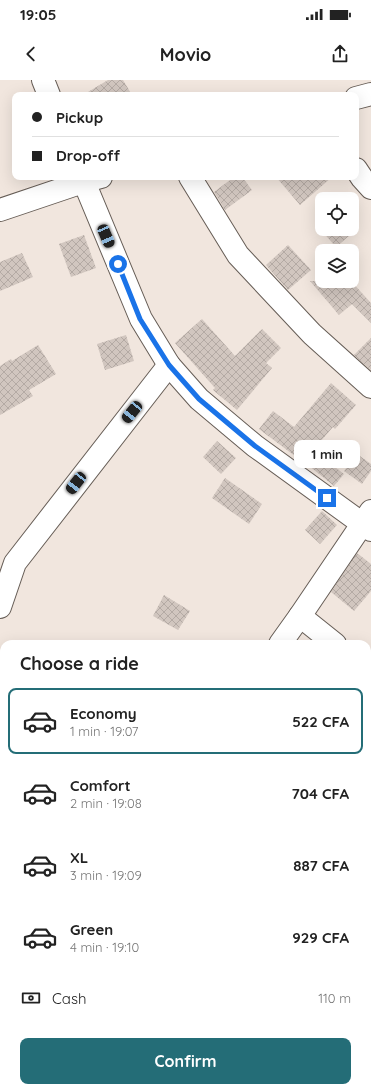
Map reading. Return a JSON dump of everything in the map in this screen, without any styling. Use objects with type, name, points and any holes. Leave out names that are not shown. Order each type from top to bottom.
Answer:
[{"type":"street","points":[[43,80],[48,92]]},
{"type":"street","points":[[359,97],[371,94]]},
{"type":"street","points":[[359,174],[371,188]]},
{"type":"street","points":[[0,210],[86,180]]},
{"type":"street","points":[[89,180],[140,319],[169,365],[199,399],[255,446],[368,522],[283,640]]},
{"type":"street","points":[[192,180],[238,255],[312,334],[371,387]]},
{"type":"street","points":[[0,607],[15,563],[169,365]]},
{"type":"street","points":[[300,616],[330,640]]},
{"type":"building","points":[[108,80],[123,80],[130,92],[88,92]]},
{"type":"building","points":[[230,180],[244,180],[252,190],[225,210],[214,192]]},
{"type":"building","points":[[279,180],[329,180],[300,205]]},
{"type":"building","points":[[84,235],[96,268],[71,277],[59,244]]},
{"type":"building","points":[[326,236],[349,236],[340,244],[333,244]]},
{"type":"building","points":[[288,245],[311,270],[288,290],[266,265]]},
{"type":"building","points":[[22,253],[33,277],[0,291],[0,262]]},
{"type":"building","points":[[310,281],[315,281],[315,287]]},
{"type":"building","points":[[316,288],[357,288],[371,303],[371,323],[352,304],[339,315]]},
{"type":"building","points":[[202,319],[235,356],[262,329],[281,348],[266,363],[272,368],[237,410],[213,390],[215,388],[175,343]]},
{"type":"building","points":[[126,335],[134,361],[105,370],[97,344]]},
{"type":"building","points":[[371,338],[371,370],[354,355]]},
{"type":"building","points":[[38,345],[56,374],[29,390],[33,396],[0,415],[0,366],[11,359],[12,361]]},
{"type":"building","points":[[331,383],[356,405],[335,429],[333,427],[313,450],[344,474],[334,486],[308,465],[306,467],[301,464],[294,458],[295,456],[259,429],[273,411],[294,427]]},
{"type":"building","points":[[217,441],[236,458],[221,474],[203,457]]},
{"type":"building","points":[[357,454],[371,464],[371,471],[362,484],[344,471]]},
{"type":"building","points":[[225,478],[262,504],[249,524],[212,498]]},
{"type":"building","points":[[322,511],[337,525],[320,544],[305,530]]},
{"type":"building","points":[[357,553],[371,564],[371,591],[354,611],[331,592]]},
{"type":"building","points":[[164,595],[190,611],[178,630],[153,616]]},
{"type":"route","points":[[118,264],[140,319],[169,365],[199,399],[255,446],[327,498]]}]
